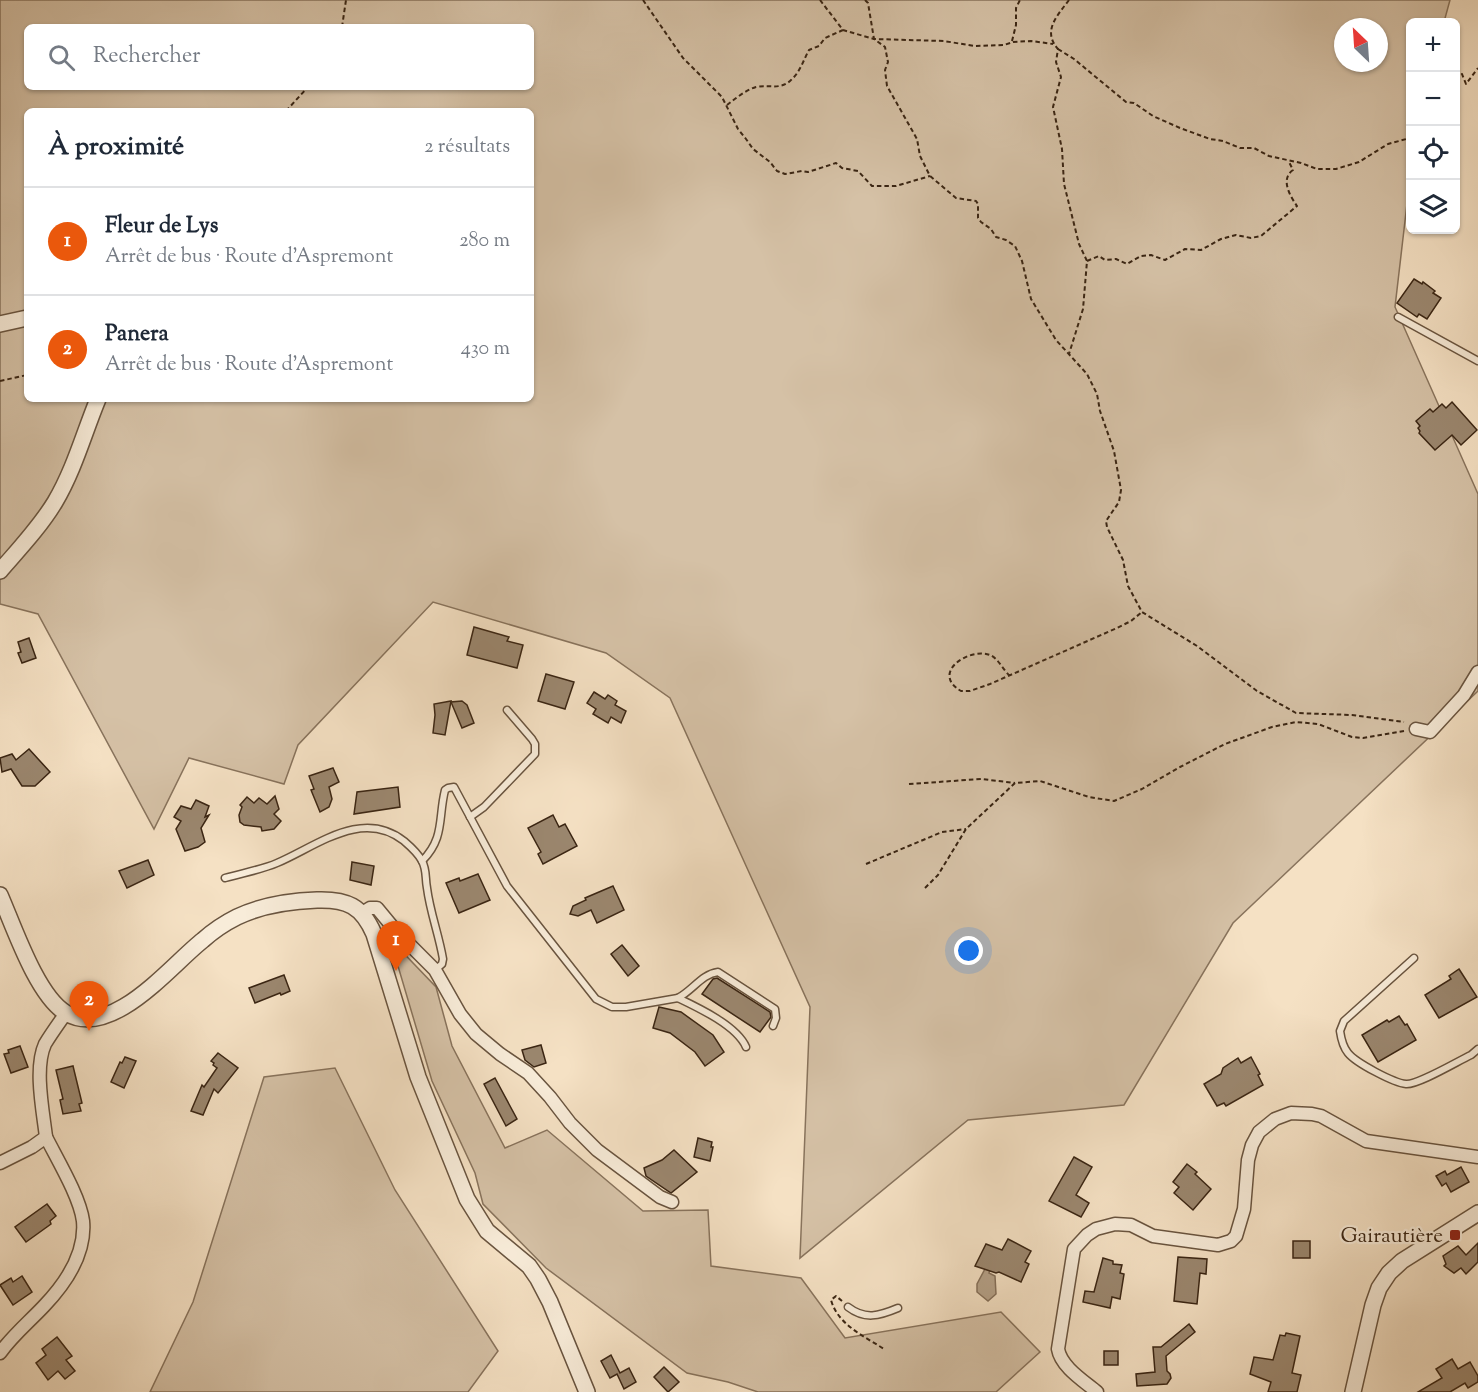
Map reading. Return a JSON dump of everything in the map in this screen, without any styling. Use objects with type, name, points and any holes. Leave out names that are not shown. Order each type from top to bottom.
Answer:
[{"type":"street","points":[[0,324],[24,319]]},
{"type":"street","points":[[0,571],[25,543],[55,502],[71,469],[97,402]]},
{"type":"street","points":[[1411,726],[1430,732],[1464,695],[1478,672]]},
{"type":"street","points":[[0,895],[29,964],[54,1003],[66,1013],[82,1019],[96,1019],[115,1012],[143,993],[203,940],[237,917],[255,910],[281,903],[327,899],[342,901],[362,913],[369,921],[374,934],[418,1077],[467,1199],[488,1231],[529,1266],[538,1279],[550,1302],[587,1392]]},
{"type":"street","points":[[362,913],[370,908],[377,908],[396,931],[435,970],[460,1014],[476,1034],[528,1073],[570,1123],[597,1150],[660,1197],[672,1202]]},
{"type":"street","points":[[0,1353],[12,1337],[64,1283],[75,1262],[81,1240],[83,1221],[78,1203],[46,1137],[42,1105],[40,1061],[45,1044],[66,1013]]},
{"type":"street","points":[[1097,1392],[1066,1365],[1059,1356],[1058,1349],[1074,1249],[1086,1235],[1096,1229],[1115,1224],[1131,1225],[1153,1236],[1218,1245],[1232,1241],[1236,1236],[1244,1209],[1248,1160],[1252,1145],[1259,1132],[1275,1119],[1291,1113],[1312,1113],[1321,1116],[1366,1142],[1478,1157]]},
{"type":"street","points":[[0,1163],[32,1147],[46,1137]]},
{"type":"street","points":[[1353,1392],[1373,1305],[1379,1288],[1389,1273],[1402,1261],[1478,1213]]},
{"type":"lane","points":[[1398,316],[1478,361]]},
{"type":"lane","points":[[470,817],[484,807],[535,754],[535,744],[532,739],[507,710]]},
{"type":"lane","points":[[422,861],[436,843],[443,797],[448,788],[454,787],[507,886],[596,999],[606,1005],[619,1007],[656,1003],[678,998],[706,975],[718,972],[775,1009],[776,1018],[773,1026]]},
{"type":"lane","points":[[225,878],[275,864],[343,832],[369,827],[384,829],[395,834],[417,853],[426,869],[427,888],[443,959],[442,964],[435,970]]},
{"type":"lane","points":[[1414,958],[1344,1021],[1340,1031],[1348,1053],[1359,1062],[1392,1080],[1407,1085],[1471,1055],[1478,1049]]},
{"type":"lane","points":[[678,998],[726,1025],[738,1034],[746,1047]]},
{"type":"lane","points":[[848,1307],[870,1316],[898,1308]]},
{"type":"path","points":[[342,24],[345,0]]},
{"type":"path","points":[[643,0],[682,58],[727,105],[746,140],[781,174],[815,171],[836,163],[842,168],[858,171],[872,186],[896,186],[930,176]]},
{"type":"path","points":[[820,0],[843,30],[874,39],[944,41],[974,46],[1039,40],[1053,44]]},
{"type":"path","points":[[865,0],[868,3],[874,39],[885,47],[888,62],[885,70],[887,86],[917,140],[920,156],[930,176],[956,198],[976,201],[978,218],[981,222],[991,229],[996,237],[1015,246],[1022,261],[1031,299],[1056,339],[1091,380],[1108,430],[1121,490],[1119,502],[1106,521],[1107,527],[1123,560],[1128,585],[1142,612],[1197,646],[1272,701],[1296,713],[1352,715],[1411,726]]},
{"type":"path","points":[[1012,42],[1016,25],[1016,8],[1020,0]]},
{"type":"path","points":[[1069,0],[1052,24],[1053,44],[1123,100],[1134,103],[1159,119],[1240,148],[1254,148],[1269,156],[1317,169],[1336,169],[1359,162],[1388,144],[1406,139]]},
{"type":"path","points":[[727,105],[738,96],[756,87],[777,88],[790,82],[809,50],[819,46],[825,38],[843,30]]},
{"type":"path","points":[[1058,49],[1056,62],[1060,77],[1053,107],[1062,149],[1064,184],[1079,244],[1087,261],[1083,309],[1070,354]]},
{"type":"path","points":[[1460,76],[1462,74],[1464,83],[1467,84],[1478,68]]},
{"type":"path","points":[[289,108],[305,90]]},
{"type":"path","points":[[1087,261],[1100,256],[1105,260],[1116,259],[1127,264],[1141,256],[1151,255],[1165,260],[1185,249],[1202,250],[1221,239],[1236,235],[1251,238],[1261,236],[1297,206],[1288,190],[1287,175],[1293,170],[1288,162]]},
{"type":"path","points":[[0,381],[24,376]]},
{"type":"path","points":[[1010,676],[996,659],[983,654],[961,659],[955,664],[950,676],[951,683],[961,691],[970,691],[1010,676],[1117,628],[1142,612]]},
{"type":"path","points":[[909,784],[981,779],[1015,783],[1040,781],[1089,797],[1114,801],[1142,789],[1225,744],[1272,727],[1296,722],[1318,724],[1352,737],[1363,738],[1411,726]]},
{"type":"path","points":[[925,888],[938,875],[966,829],[1015,783]]},
{"type":"path","points":[[866,864],[942,832],[966,829]]},
{"type":"shaded area","points":[[0,0],[1450,0],[1445,18],[1406,18],[1406,212],[1395,307],[1478,494],[1478,691],[1233,923],[1124,1105],[968,1120],[800,1258],[810,1007],[670,698],[606,653],[433,602],[298,745],[284,784],[189,758],[154,829],[38,614],[0,604]]},
{"type":"shaded area","points":[[390,939],[436,987],[452,1046],[505,1148],[547,1130],[643,1211],[708,1210],[711,1266],[801,1278],[845,1338],[1001,1312],[1040,1352],[996,1392],[758,1392],[728,1382],[687,1373],[546,1268],[483,1204],[475,1173],[432,1081]]},
{"type":"shaded area","points":[[335,1068],[395,1190],[498,1351],[468,1392],[150,1392],[193,1302],[264,1077]]},
{"type":"shaded area","points":[[986,1267],[990,1269],[989,1273],[995,1276],[996,1294],[988,1301],[977,1292],[977,1284]]},
{"type":"building","points":[[1414,279],[1422,284],[1423,282],[1441,298],[1427,319],[1419,314],[1417,317],[1397,303]]},
{"type":"building","points":[[1452,402],[1477,430],[1461,445],[1452,435],[1435,450],[1419,433],[1420,426],[1416,421],[1430,409],[1433,412],[1442,404],[1446,408]]},
{"type":"building","points":[[474,627],[509,637],[507,641],[523,645],[517,668],[467,655]]},
{"type":"building","points":[[29,638],[36,658],[22,663],[18,653],[21,652],[18,642]]},
{"type":"building","points":[[546,674],[574,682],[565,709],[538,701]]},
{"type":"building","points":[[594,692],[605,699],[608,695],[617,701],[615,705],[626,711],[621,723],[611,717],[608,723],[593,714],[596,709],[587,703]]},
{"type":"building","points":[[451,701],[445,735],[433,733],[434,704]]},
{"type":"building","points":[[462,701],[467,705],[474,723],[462,728],[451,702]]},
{"type":"building","points":[[29,749],[50,772],[35,786],[22,786],[11,769],[2,772],[0,758],[12,754],[16,760]]},
{"type":"building","points":[[333,768],[339,782],[329,787],[332,799],[329,807],[320,812],[311,790],[314,789],[309,776]]},
{"type":"building","points":[[398,787],[400,807],[354,814],[357,792]]},
{"type":"building","points":[[275,796],[279,809],[274,814],[281,821],[274,829],[262,831],[261,827],[244,825],[240,822],[239,815],[242,807],[240,805],[247,797],[254,803],[259,798],[267,804]]},
{"type":"building","points":[[196,800],[209,806],[205,817],[209,815],[201,828],[205,842],[185,851],[176,829],[181,821],[174,817],[181,806],[191,809]]},
{"type":"building","points":[[553,815],[559,827],[565,824],[577,846],[543,864],[538,854],[541,852],[528,828]]},
{"type":"building","points":[[148,860],[154,875],[127,888],[119,871]]},
{"type":"building","points":[[352,862],[374,866],[371,885],[350,880]]},
{"type":"building","points":[[478,874],[490,900],[459,913],[446,883],[459,878],[460,881]]},
{"type":"building","points":[[613,886],[624,910],[597,923],[591,910],[578,916],[570,914],[573,906],[586,900],[585,898]]},
{"type":"building","points":[[622,945],[639,966],[628,976],[611,954]]},
{"type":"building","points":[[1459,969],[1477,997],[1439,1018],[1425,995],[1451,979],[1449,976]]},
{"type":"building","points":[[284,975],[290,991],[255,1003],[249,988]]},
{"type":"building","points":[[717,978],[770,1012],[771,1017],[760,1032],[702,994],[713,979]]},
{"type":"building","points":[[659,1007],[681,1012],[713,1035],[724,1052],[705,1066],[695,1052],[670,1033],[653,1028]]},
{"type":"building","points":[[1399,1016],[1405,1025],[1407,1024],[1416,1040],[1378,1062],[1362,1035],[1387,1020],[1389,1022]]},
{"type":"building","points":[[541,1045],[546,1063],[534,1067],[525,1060],[522,1050]]},
{"type":"building","points":[[20,1046],[28,1067],[11,1073],[4,1054]]},
{"type":"building","points":[[218,1053],[238,1068],[218,1093],[214,1089],[203,1115],[191,1111],[202,1085],[204,1087],[217,1068],[211,1061]]},
{"type":"building","points":[[125,1057],[136,1061],[124,1088],[111,1082],[120,1062],[122,1063]]},
{"type":"building","points":[[1251,1057],[1263,1085],[1226,1106],[1224,1103],[1217,1106],[1204,1084],[1221,1074],[1223,1068],[1238,1058],[1241,1063]]},
{"type":"building","points":[[73,1066],[82,1103],[79,1104],[81,1111],[63,1114],[60,1100],[63,1099],[56,1070]]},
{"type":"building","points":[[495,1078],[517,1119],[506,1126],[484,1084]]},
{"type":"building","points":[[698,1138],[712,1142],[710,1161],[694,1157]]},
{"type":"building","points":[[674,1150],[697,1172],[671,1193],[646,1176],[644,1168],[662,1160]]},
{"type":"building","points":[[1074,1157],[1092,1167],[1076,1195],[1089,1203],[1081,1217],[1049,1201]]},
{"type":"building","points":[[1187,1164],[1211,1189],[1193,1210],[1174,1193],[1179,1187],[1173,1182]]},
{"type":"building","points":[[1461,1167],[1469,1182],[1451,1192],[1446,1183],[1442,1186],[1436,1176],[1445,1171],[1447,1175]]},
{"type":"building","points":[[47,1204],[56,1216],[50,1221],[51,1224],[26,1242],[15,1227]]},
{"type":"building","points":[[1008,1239],[1031,1251],[1025,1262],[1029,1264],[1021,1282],[999,1272],[975,1266],[986,1244],[1002,1250]]},
{"type":"building","points":[[1293,1241],[1310,1241],[1310,1258],[1293,1258]]},
{"type":"building","points":[[1478,1243],[1478,1262],[1466,1274],[1461,1268],[1454,1273],[1444,1266],[1446,1264],[1443,1256],[1458,1246],[1466,1255]]},
{"type":"building","points":[[1178,1257],[1207,1259],[1206,1274],[1200,1273],[1197,1304],[1174,1301]]},
{"type":"building","points":[[1103,1258],[1113,1261],[1113,1264],[1122,1265],[1120,1273],[1124,1274],[1120,1299],[1112,1297],[1110,1308],[1083,1302],[1085,1291],[1094,1292]]},
{"type":"building","points":[[22,1276],[32,1292],[13,1305],[0,1285],[11,1278],[13,1282]]},
{"type":"building","points":[[1189,1324],[1195,1332],[1166,1356],[1167,1371],[1171,1378],[1167,1384],[1137,1386],[1136,1374],[1155,1372],[1153,1347],[1161,1347]]},
{"type":"building","points":[[1286,1333],[1300,1336],[1292,1373],[1301,1375],[1297,1392],[1268,1392],[1271,1382],[1250,1374],[1254,1357],[1273,1360],[1280,1335],[1285,1336]]},
{"type":"building","points":[[57,1337],[72,1356],[66,1360],[75,1371],[65,1379],[58,1371],[48,1380],[36,1363],[46,1355],[42,1349]]},
{"type":"building","points":[[1104,1351],[1118,1351],[1118,1365],[1104,1365]]},
{"type":"building","points":[[611,1355],[620,1373],[629,1368],[636,1382],[624,1389],[617,1374],[610,1378],[601,1361]]},
{"type":"building","points":[[1452,1359],[1458,1369],[1470,1362],[1478,1376],[1478,1382],[1468,1388],[1465,1383],[1450,1392],[1418,1392],[1442,1378],[1436,1369]]},
{"type":"building","points":[[664,1367],[679,1382],[668,1392],[654,1377]]},
{"type":"place","name":"Fleur de Lys","points":[[396,971]]},
{"type":"place","name":"Panera","points":[[89,1031]]},
{"type":"place","name":"Gairautière","points":[[1455,1235]]}]
